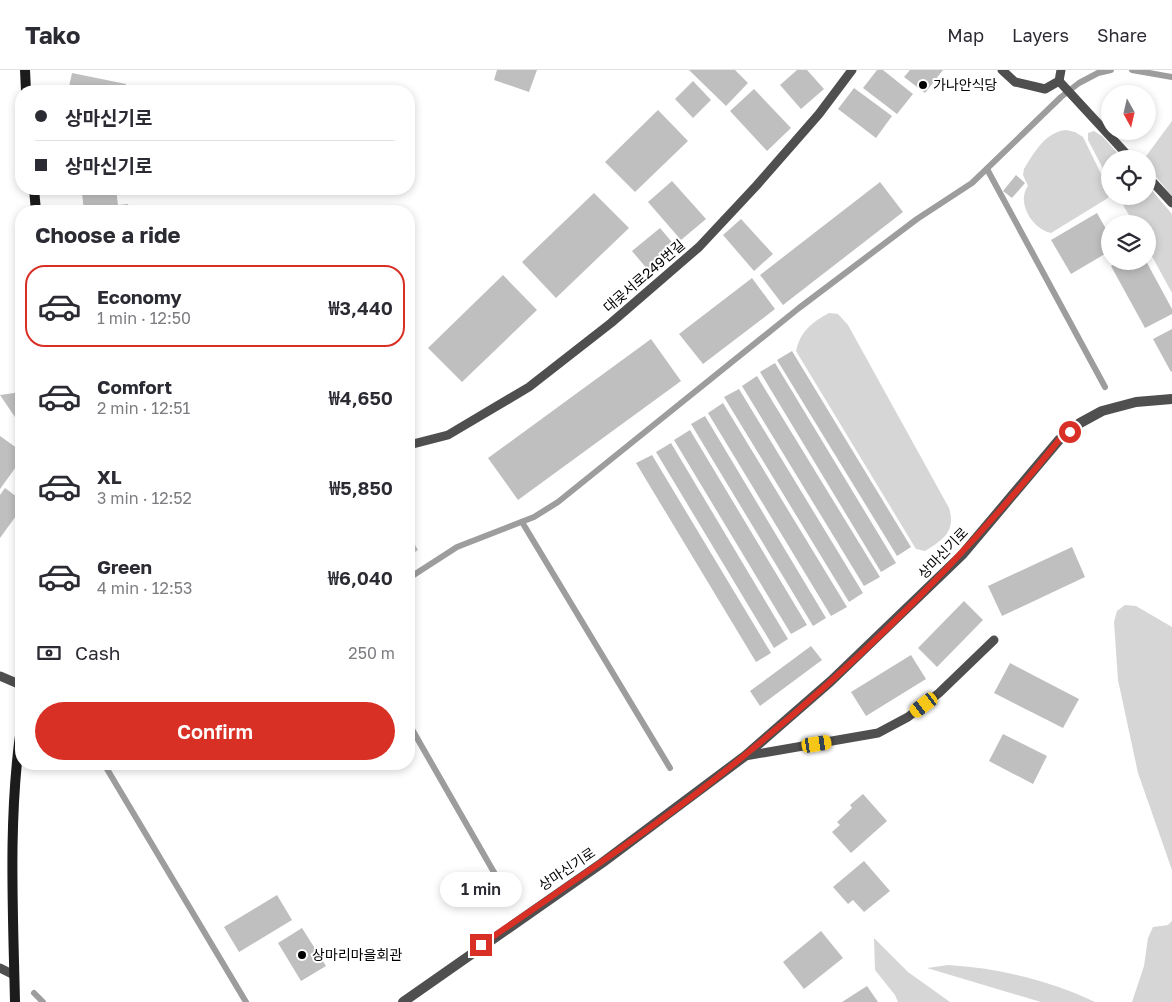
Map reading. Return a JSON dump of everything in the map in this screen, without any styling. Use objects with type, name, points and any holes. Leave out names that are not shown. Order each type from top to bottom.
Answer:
[{"type":"street","points":[[25,70],[26,85]]},
{"type":"street","name":"상마신기로","points":[[403,1002],[602,863],[745,756],[831,681],[955,562],[1066,435],[1080,423],[1102,411],[1136,402],[1172,399]]},
{"type":"street","points":[[15,1002],[11,843],[16,770]]},
{"type":"lane","name":"대곶서로249번길","points":[[415,443],[448,435],[529,387],[610,323],[699,247],[813,121],[852,70]]},
{"type":"lane","points":[[1002,70],[1015,82],[1030,87],[1045,89],[1062,83]]},
{"type":"lane","points":[[1062,70],[1062,83],[1123,150]]},
{"type":"lane","points":[[1156,186],[1172,204]]},
{"type":"lane","name":"상마신기로","points":[[745,756],[878,733],[908,717],[939,694],[994,640]]},
{"type":"lane","points":[[0,676],[15,682]]},
{"type":"lane","points":[[0,968],[14,975]]},
{"type":"shaded area","points":[[1172,121],[1172,196],[1156,177],[1156,150],[1151,150]]},
{"type":"shaded area","points":[[1066,130],[1075,132],[1083,137],[1101,174],[1101,202],[1051,233],[1038,226],[1028,214],[1024,200],[1028,186],[1023,175],[1024,169],[1041,144],[1059,132]]},
{"type":"shaded area","points":[[1094,131],[1101,135],[1101,140],[1106,140],[1115,150],[1101,150],[1101,165],[1088,140],[1088,133]]},
{"type":"shaded area","points":[[1156,195],[1172,214],[1172,293],[1156,264],[1156,215],[1129,215],[1123,205],[1156,205]]},
{"type":"shaded area","points":[[829,313],[838,314],[848,325],[949,508],[951,523],[947,534],[925,551],[916,549],[796,351],[800,338],[808,328]]},
{"type":"shaded area","points":[[1125,605],[1136,606],[1172,627],[1172,870],[1138,773],[1118,680],[1114,622],[1117,611]]},
{"type":"shaded area","points":[[1172,921],[1172,1002],[1132,1002],[1144,966],[1148,938],[1153,927],[1168,925]]},
{"type":"shaded area","points":[[874,938],[908,972],[950,1002],[898,1002],[895,995],[875,970]]},
{"type":"shaded area","points":[[948,965],[986,969],[1023,976],[1060,987],[1095,1002],[1041,1002],[927,968]]},
{"type":"building","points":[[497,70],[537,70],[529,92],[494,80]]},
{"type":"building","points":[[689,70],[735,70],[748,83],[726,106]]},
{"type":"building","points":[[797,70],[807,70],[824,89],[801,109],[780,85]]},
{"type":"building","points":[[877,70],[883,70],[913,94],[897,114],[863,88]]},
{"type":"building","name":"가나안식당","points":[[910,70],[943,70],[925,93],[904,77]]},
{"type":"building","points":[[72,73],[126,84],[126,85],[69,85]]},
{"type":"building","points":[[693,81],[711,100],[693,118],[675,99]]},
{"type":"building","points":[[854,88],[892,116],[876,138],[838,109]]},
{"type":"building","points":[[754,89],[791,128],[767,151],[730,111]]},
{"type":"building","points":[[658,110],[688,141],[635,192],[605,162]]},
{"type":"building","points":[[1016,175],[1025,183],[1012,198],[1003,191]]},
{"type":"building","points":[[672,181],[706,219],[681,240],[648,202]]},
{"type":"building","points":[[880,182],[903,212],[783,305],[760,275]]},
{"type":"building","points":[[594,193],[629,228],[556,298],[522,262]]},
{"type":"building","points":[[82,195],[117,195],[118,205],[83,205]]},
{"type":"building","points":[[1097,213],[1101,220],[1101,256],[1071,274],[1051,240]]},
{"type":"building","points":[[741,219],[773,254],[754,271],[723,235]]},
{"type":"building","points":[[660,228],[676,247],[648,270],[632,251]]},
{"type":"building","points":[[1113,270],[1151,270],[1172,309],[1172,314],[1145,328]]},
{"type":"building","points":[[503,275],[537,310],[462,382],[428,348]]},
{"type":"building","points":[[752,278],[775,309],[703,364],[679,334]]},
{"type":"building","points":[[1172,329],[1172,371],[1171,372],[1153,339]]},
{"type":"building","points":[[651,339],[681,381],[518,500],[488,458]]},
{"type":"building","points":[[792,351],[911,547],[897,556],[777,360]]},
{"type":"building","points":[[775,363],[896,563],[881,572],[760,372]]},
{"type":"building","points":[[757,376],[880,577],[864,586],[742,386]]},
{"type":"building","points":[[739,389],[863,593],[849,602],[724,397]]},
{"type":"building","points":[[15,393],[15,417],[0,395]]},
{"type":"building","points":[[723,403],[847,607],[831,616],[708,413]]},
{"type":"building","points":[[705,416],[826,618],[813,626],[691,424]]},
{"type":"building","points":[[690,430],[807,625],[791,634],[674,440]]},
{"type":"building","points":[[0,436],[15,447],[15,468],[0,489]]},
{"type":"building","points":[[671,443],[788,639],[774,648],[656,452]]},
{"type":"building","points":[[652,455],[771,653],[756,662],[636,463]]},
{"type":"building","points":[[5,488],[15,496],[15,517],[0,538],[0,495]]},
{"type":"building","points":[[1072,547],[1085,577],[1002,616],[988,586]]},
{"type":"building","points":[[964,601],[983,620],[937,667],[918,648]]},
{"type":"building","points":[[811,646],[822,660],[760,706],[750,691]]},
{"type":"building","points":[[911,655],[926,679],[866,716],[851,692]]},
{"type":"building","points":[[1010,663],[1079,699],[1063,728],[994,693]]},
{"type":"building","points":[[1003,734],[1047,756],[1033,784],[989,761]]},
{"type":"building","points":[[863,794],[887,821],[851,853],[832,832],[840,825],[837,822],[852,808],[850,805]]},
{"type":"building","points":[[864,861],[890,891],[864,912],[853,900],[848,904],[833,887]]},
{"type":"building","points":[[277,895],[292,920],[239,952],[224,927]]},
{"type":"building","name":"상마리마을회관","points":[[302,928],[326,966],[301,981],[278,943]]},
{"type":"building","points":[[821,931],[843,958],[804,989],[783,962]]},
{"type":"building","points":[[867,986],[878,1002],[842,1002]]},
{"type":"waterway","points":[[415,574],[457,547],[534,517],[558,502],[799,308],[917,219],[972,183],[1061,97],[1079,83],[1098,73],[1111,70]]},
{"type":"waterway","points":[[1132,70],[1172,77]]},
{"type":"waterway","points":[[987,169],[1105,387]]},
{"type":"waterway","points":[[522,522],[670,768]]},
{"type":"waterway","points":[[415,734],[507,895]]},
{"type":"waterway","points":[[108,770],[246,1002]]},
{"type":"waterway","points":[[34,993],[43,1002]]},
{"type":"place","name":"가나안식당","points":[[923,85]]},
{"type":"place","name":"상마리마을회관","points":[[302,955]]},
{"type":"route","points":[[481,945],[602,863],[745,756],[831,681],[962,555],[1059,440],[1070,432]]}]
